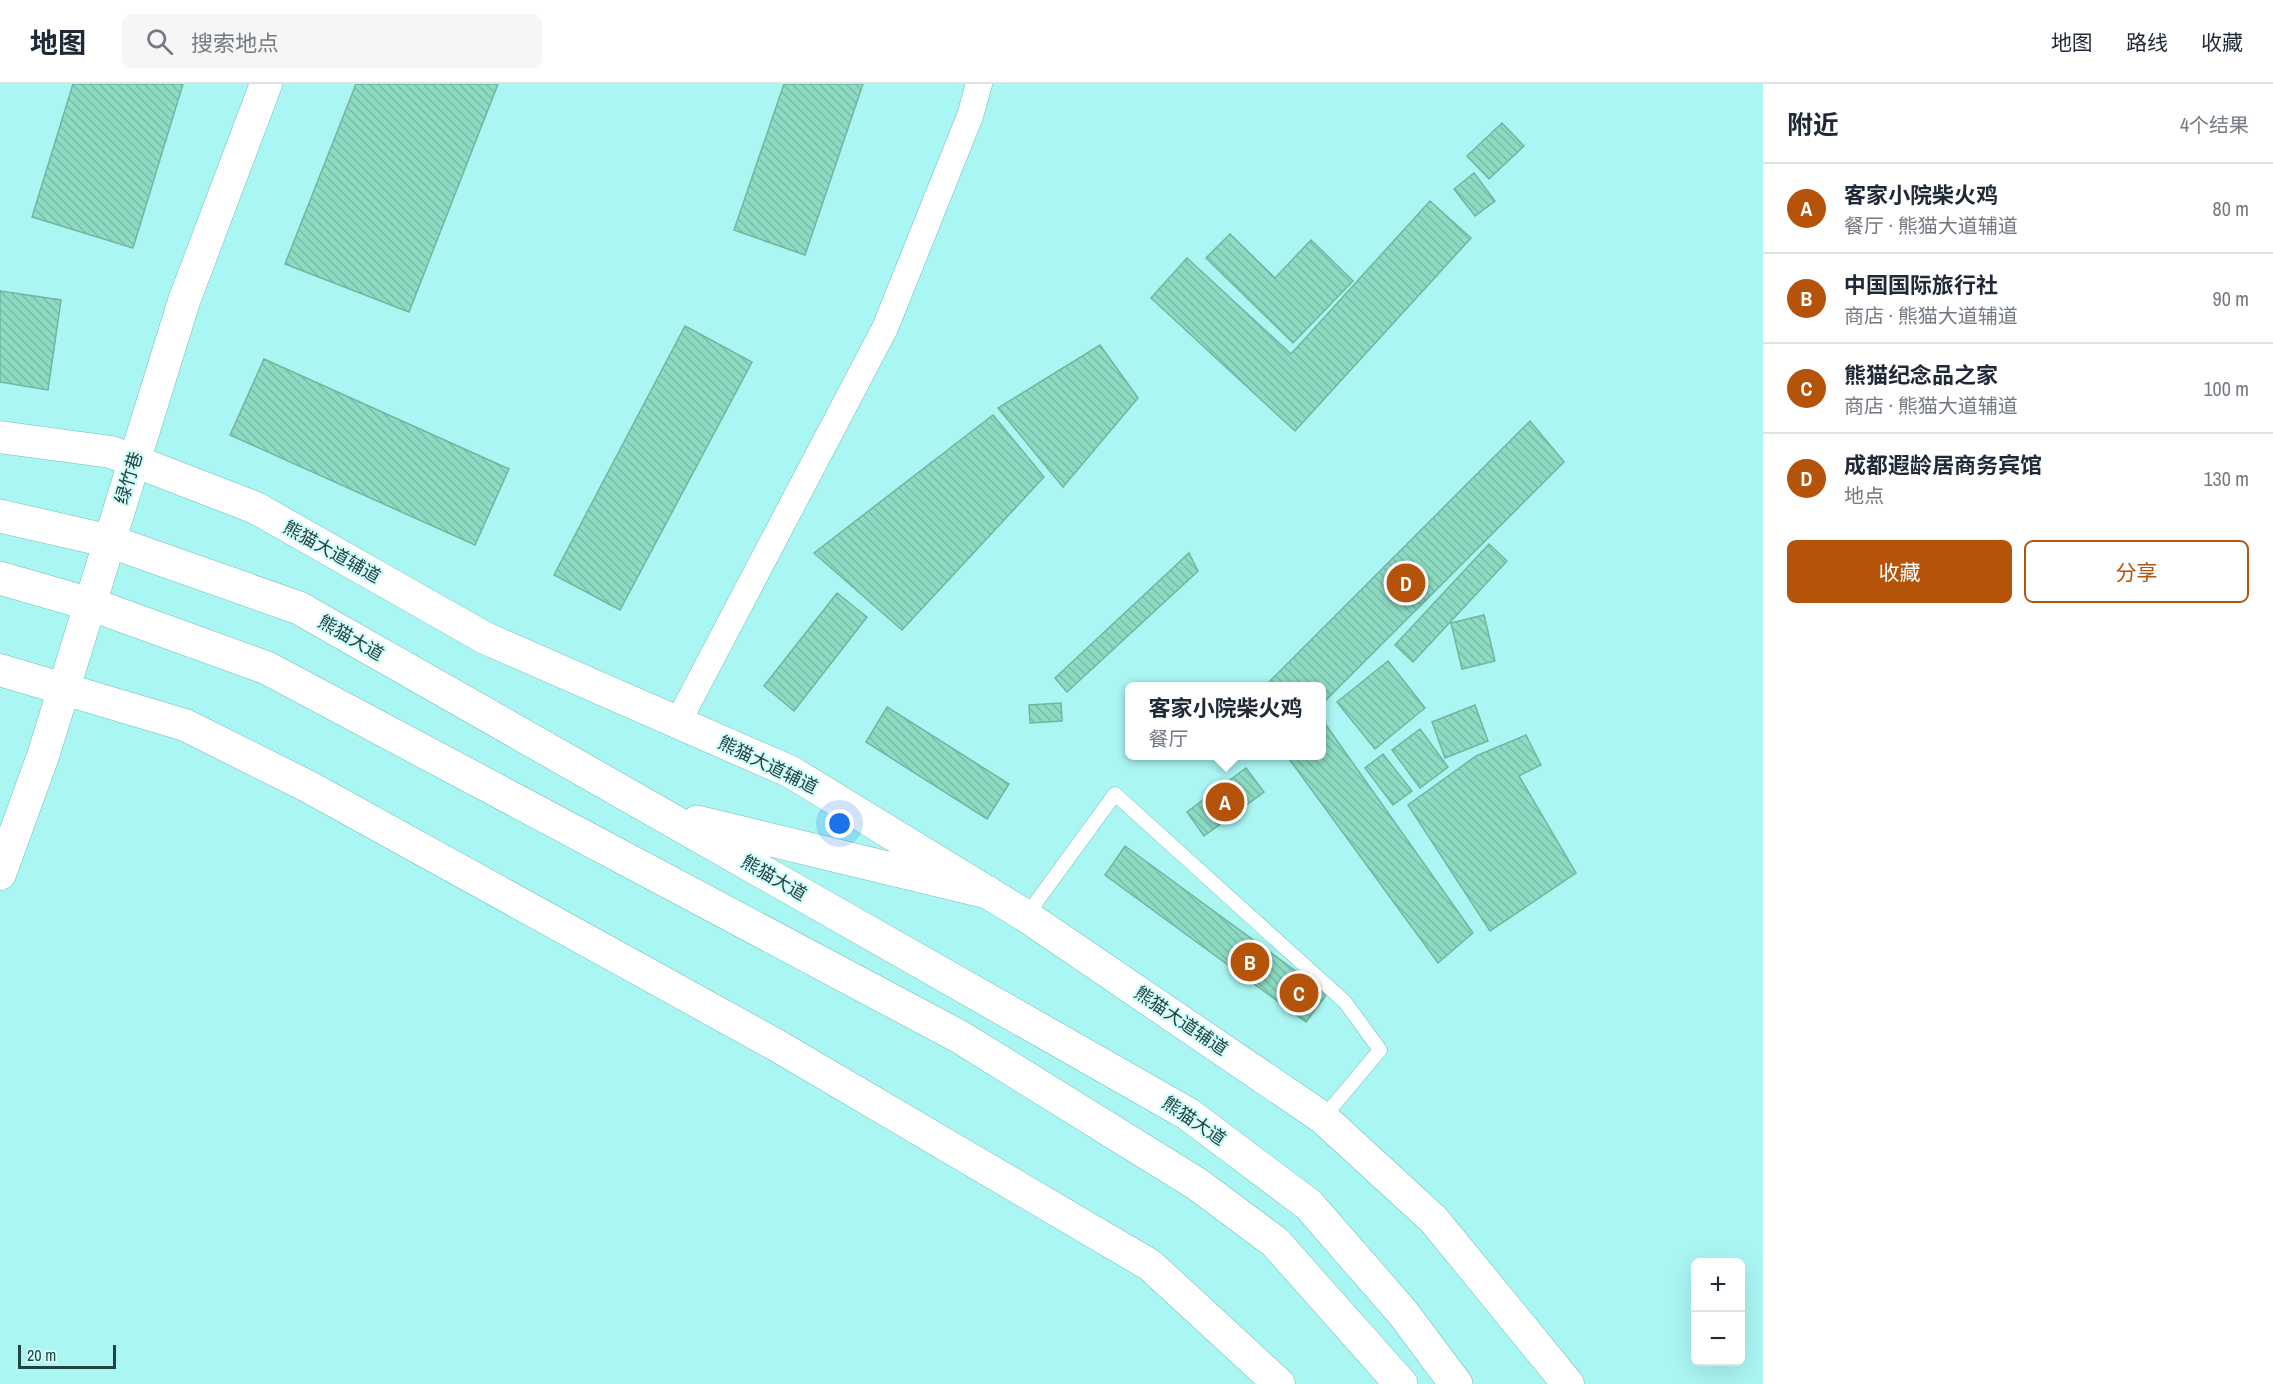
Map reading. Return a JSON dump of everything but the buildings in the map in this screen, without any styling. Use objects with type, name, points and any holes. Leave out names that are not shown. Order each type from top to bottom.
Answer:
[{"type":"main road","name":"熊猫大道","points":[[0,516],[109,541],[299,608],[1188,1114],[1309,1205],[1403,1313],[1456,1384]]},
{"type":"main road","points":[[0,578],[90,604],[267,668],[960,1037],[1197,1184],[1275,1242],[1401,1384]]},
{"type":"main road","points":[[660,813],[987,892]]},
{"type":"street","name":"绿竹巷","points":[[0,874],[63,689],[184,301],[266,84]]},
{"type":"street","points":[[678,722],[885,328],[970,116],[979,84]]},
{"type":"street","name":"熊猫大道辅道","points":[[0,437],[111,452],[255,508],[485,638],[791,772],[1026,916],[1323,1118],[1434,1220],[1568,1384]]},
{"type":"street","points":[[0,670],[196,730],[309,787],[776,1045],[1150,1264],[1280,1384]]},
{"type":"lane","points":[[1026,916],[1115,794],[1345,1002],[1380,1050],[1323,1118]]},
{"type":"place","name":"成都遐龄居商务宾馆","points":[[1406,583]]},
{"type":"place","name":"客家小院柴火鸡","points":[[1225,802]]},
{"type":"place","name":"中国国际旅行社","points":[[1250,962]]},
{"type":"place","name":"熊猫纪念品之家","points":[[1299,993]]}]
